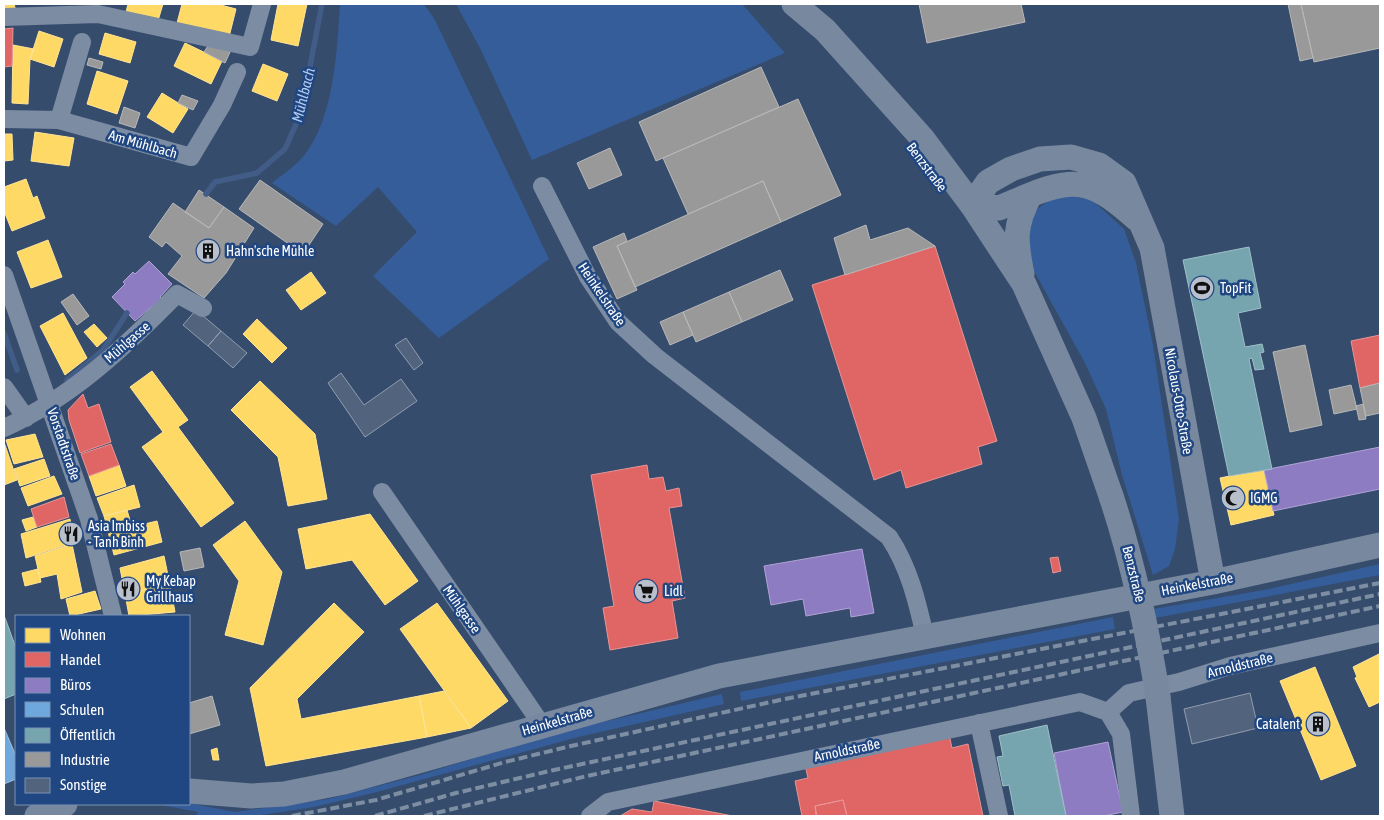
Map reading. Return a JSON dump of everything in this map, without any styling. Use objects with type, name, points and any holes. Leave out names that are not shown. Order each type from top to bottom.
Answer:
[{"type":"street","points":[[4,17],[100,9],[250,47],[262,4]]},
{"type":"street","name":"Benzstraße","points":[[788,4],[804,26],[915,150],[967,223],[1011,292],[1049,343]]},
{"type":"street","name":"Benzstraße","points":[[794,4],[825,30],[922,138],[972,205],[1024,284],[1084,418],[1128,549],[1145,618],[1158,697],[1172,816]]},
{"type":"street","points":[[59,120],[82,42]]},
{"type":"street","name":"Am Mühlbach","points":[[4,119],[59,120],[191,157],[222,105],[237,72]]},
{"type":"street","name":"Nicolaus-Otto-Straße","points":[[1141,222],[1110,195],[1074,183],[1052,186],[999,208],[972,205],[988,182],[1011,169],[1040,159],[1071,157],[1099,165],[1124,183],[1141,222],[1152,248],[1212,582]]},
{"type":"street","name":"Heinkelstraße","points":[[542,186],[588,277],[618,322],[655,356],[889,537],[902,556],[917,601],[925,636]]},
{"type":"street","points":[[1024,284],[1016,247],[1018,218],[1030,195]]},
{"type":"street","name":"Vorstadtstraße","points":[[4,274],[89,518],[113,615]]},
{"type":"street","name":"Mühlgasse","points":[[50,405],[136,336],[177,294],[203,308]]},
{"type":"street","name":"Vorstadtstraße","points":[[4,387],[26,418]]},
{"type":"street","points":[[4,428],[50,405]]},
{"type":"street","name":"Mühlgasse","points":[[382,492],[542,725]]},
{"type":"street","name":"Heinkelstraße","points":[[190,791],[251,796],[284,794],[344,782],[719,676],[1212,582],[1380,545]]},
{"type":"street","name":"Arnoldstraße","points":[[590,816],[608,802],[1080,702],[1108,712],[1129,693],[1179,682],[1230,666],[1380,633]]},
{"type":"street","points":[[1108,712],[1120,734],[1131,816]]},
{"type":"street","points":[[979,723],[999,816]]},
{"type":"street","points":[[37,816],[63,805]]},
{"type":"shaded area","points":[[340,4],[424,4],[435,20],[549,259],[439,338],[373,276],[417,232],[378,187],[336,226],[272,183],[302,158],[313,143],[321,125],[332,85]]},
{"type":"shaded area","points":[[456,4],[742,4],[785,53],[532,160],[481,50]]},
{"type":"shaded area","points":[[1070,196],[1092,200],[1124,229],[1136,263],[1153,345],[1179,519],[1175,549],[1169,566],[1153,575],[1122,475],[1106,409],[1085,363],[1034,271],[1025,244],[1036,210],[1049,200]]},
{"type":"shaded area","points":[[1380,564],[1380,575],[1155,618],[1153,609],[1264,590]]},
{"type":"shaded area","points":[[1113,617],[1115,629],[741,701],[740,692]]},
{"type":"shaded area","points":[[722,694],[724,704],[578,737],[377,792],[314,807],[255,816],[195,816],[198,812],[161,805],[190,805],[190,803],[235,812],[328,799],[420,775],[552,734]]},
{"type":"building: Wohnen","points":[[4,4],[14,4],[16,11],[4,13]]},
{"type":"building: Wohnen","points":[[128,4],[163,4],[157,24],[125,16]]},
{"type":"building: Wohnen","points":[[182,4],[217,4],[236,9],[229,37],[177,23]]},
{"type":"building: Wohnen","points":[[278,4],[307,4],[298,46],[271,40]]},
{"type":"building: Wohnen","points":[[39,31],[63,39],[54,67],[30,59]]},
{"type":"building: Wohnen","points":[[105,33],[136,42],[130,63],[99,54]]},
{"type":"building: Wohnen","points":[[185,43],[222,61],[211,84],[174,66]]},
{"type":"building: Wohnen","points":[[13,45],[34,49],[30,59],[28,104],[12,103]]},
{"type":"building: Wohnen","points":[[263,64],[288,74],[277,101],[252,91]]},
{"type":"building: Wohnen","points":[[97,71],[128,81],[117,114],[87,104]]},
{"type":"building: Wohnen","points":[[162,93],[188,109],[173,133],[147,117]]},
{"type":"building: Wohnen","points":[[35,132],[74,138],[69,166],[31,161]]},
{"type":"building: Wohnen","points":[[4,134],[12,134],[13,160],[4,161]]},
{"type":"building: Wohnen","points":[[26,179],[33,198],[37,196],[45,218],[12,231],[4,211],[4,187]]},
{"type":"building: Wohnen","points":[[48,240],[62,277],[31,288],[17,252]]},
{"type":"building: Wohnen","points":[[311,272],[326,293],[301,310],[286,290]]},
{"type":"building: Wohnen","points":[[63,313],[87,358],[65,375],[40,326]]},
{"type":"building: Wohnen","points":[[257,319],[287,348],[272,363],[243,334]]},
{"type":"building: Wohnen","points":[[94,324],[107,338],[97,347],[84,332]]},
{"type":"building: Wohnen","points":[[152,371],[188,420],[178,427],[234,503],[201,527],[142,447],[163,432],[130,387]]},
{"type":"building: Wohnen","points":[[260,381],[315,434],[327,499],[288,506],[278,457],[231,410]]},
{"type":"building: Wohnen","points":[[35,434],[43,457],[14,464],[6,440]]},
{"type":"building: Wohnen","points":[[4,442],[17,480],[4,485]]},
{"type":"building: Wohnen","points":[[44,459],[50,476],[20,486],[14,469]]},
{"type":"building: Wohnen","points":[[119,465],[126,486],[96,496],[89,476]]},
{"type":"building: Wohnen","points":[[1264,469],[1274,515],[1231,525],[1220,478]]},
{"type":"building: Wohnen","points":[[54,476],[62,494],[28,506],[21,488]]},
{"type":"building: Wohnen","points":[[134,485],[140,507],[104,516],[97,498]]},
{"type":"building: Wohnen","points":[[127,510],[132,527],[157,521],[162,542],[114,555],[104,516]]},
{"type":"building: Wohnen","points":[[370,514],[418,581],[385,605],[352,560],[306,569],[298,529]]},
{"type":"building: Wohnen","points":[[33,517],[37,527],[26,531],[22,520]]},
{"type":"building: Wohnen","points":[[70,519],[75,542],[26,558],[21,534]]},
{"type":"building: Wohnen","points":[[245,521],[282,572],[263,645],[225,635],[239,581],[213,545]]},
{"type":"building: Wohnen","points":[[72,544],[82,592],[61,599],[57,574],[40,578],[35,556]]},
{"type":"building: Wohnen","points":[[164,556],[170,585],[125,594],[120,568]]},
{"type":"building: Wohnen","points":[[38,569],[41,582],[25,586],[22,573]]},
{"type":"building: Wohnen","points":[[170,585],[175,612],[129,615],[125,594]]},
{"type":"building: Wohnen","points":[[95,591],[101,609],[70,615],[66,599]]},
{"type":"building: Wohnen","points":[[334,603],[364,632],[297,699],[301,719],[419,696],[427,737],[266,766],[250,688]]},
{"type":"building: Wohnen","points":[[437,603],[508,701],[471,728],[400,629]]},
{"type":"building: Wohnen","points":[[1379,654],[1380,702],[1369,707],[1355,678],[1357,677],[1353,667]]},
{"type":"building: Wohnen","name":"Catalent","points":[[1315,667],[1356,766],[1321,780],[1280,681]]},
{"type":"building: Wohnen","points":[[444,691],[471,728],[427,737],[419,696]]},
{"type":"building: Wohnen","points":[[217,748],[219,760],[213,760],[211,750]]},
{"type":"building: Handel","points":[[13,28],[12,66],[4,67],[4,29]]},
{"type":"building: Handel","points":[[935,246],[997,441],[978,447],[982,464],[906,488],[901,470],[874,480],[812,285]]},
{"type":"building: Handel","points":[[1380,335],[1380,383],[1360,388],[1351,341]]},
{"type":"building: Handel","points":[[83,394],[88,408],[99,404],[111,442],[80,453],[69,420],[68,410]]},
{"type":"building: Handel","points":[[111,444],[119,465],[89,476],[81,454]]},
{"type":"building: Handel","points":[[647,465],[649,479],[663,477],[666,491],[679,488],[682,506],[669,508],[685,598],[672,601],[678,638],[610,650],[603,608],[614,606],[591,475]]},
{"type":"building: Handel","points":[[64,497],[69,517],[37,527],[31,509]]},
{"type":"building: Handel","points":[[1058,557],[1061,571],[1053,573],[1050,558]]},
{"type":"building: Handel","points":[[949,734],[952,748],[968,744],[983,816],[847,816],[843,800],[815,806],[817,816],[802,816],[795,781],[808,778],[805,765]]},
{"type":"building: Handel","points":[[843,800],[847,816],[816,816],[815,806]]},
{"type":"building: Handel","points":[[654,801],[733,816],[620,816],[632,809],[652,812]]},
{"type":"building: Büros","points":[[149,261],[172,284],[160,297],[162,298],[135,321],[112,297],[125,284],[123,282],[133,272],[135,274]]},
{"type":"building: Büros","points":[[1380,447],[1380,489],[1273,511],[1264,470]]},
{"type":"building: Büros","points":[[862,549],[874,613],[851,617],[850,608],[806,616],[803,599],[771,605],[764,566]]},
{"type":"building: Büros","points":[[1108,742],[1123,812],[1103,816],[1066,816],[1054,753]]},
{"type":"building: Schulen","points":[[4,728],[15,754],[15,779],[4,784]]},
{"type":"building: Öffentlich","points":[[1249,247],[1261,308],[1238,313],[1245,347],[1262,344],[1264,352],[1260,353],[1264,369],[1255,370],[1252,358],[1249,359],[1272,469],[1229,476],[1183,260]]},
{"type":"building: Öffentlich","points":[[4,615],[15,645],[15,694],[4,699]]},
{"type":"building: Öffentlich","points":[[1047,725],[1066,816],[1015,816],[1009,785],[1003,786],[997,757],[1003,756],[999,736]]},
{"type":"building: Industrie","points":[[919,4],[1021,4],[1025,22],[927,43]]},
{"type":"building: Industrie","points":[[1288,4],[1301,4],[1313,58],[1300,61]]},
{"type":"building: Industrie","points":[[1301,4],[1380,4],[1380,48],[1314,62]]},
{"type":"building: Industrie","points":[[208,46],[231,50],[225,63],[204,52]]},
{"type":"building: Industrie","points":[[89,58],[103,62],[101,69],[87,65]]},
{"type":"building: Industrie","points":[[761,67],[779,107],[656,161],[639,122]]},
{"type":"building: Industrie","points":[[182,95],[198,101],[193,110],[178,103]]},
{"type":"building: Industrie","points":[[798,99],[841,195],[781,222],[763,181],[688,214],[663,158]]},
{"type":"building: Industrie","points":[[124,107],[140,113],[135,128],[119,123]]},
{"type":"building: Industrie","points":[[610,148],[622,175],[589,189],[577,163]]},
{"type":"building: Industrie","points":[[260,180],[323,224],[303,254],[239,209]]},
{"type":"building: Industrie","points":[[763,181],[781,222],[635,287],[617,246]]},
{"type":"building: Industrie","name":"Hahn'sche Mühle","points":[[199,190],[224,207],[209,228],[185,212]]},
{"type":"building: Industrie","name":"Hahn'sche Mühle","points":[[173,203],[209,228],[224,207],[254,228],[226,273],[204,298],[168,274],[182,256],[166,242],[162,247],[149,237]]},
{"type":"building: Industrie","points":[[866,225],[870,240],[908,228],[935,246],[845,275],[834,238]]},
{"type":"building: Industrie","points":[[624,233],[627,241],[617,246],[637,290],[617,299],[593,247]]},
{"type":"building: Industrie","points":[[780,270],[793,300],[742,322],[729,292]]},
{"type":"building: Industrie","points":[[729,292],[742,322],[696,342],[683,312]]},
{"type":"building: Industrie","points":[[73,294],[89,316],[77,325],[61,302]]},
{"type":"building: Industrie","points":[[683,312],[693,335],[670,345],[660,322]]},
{"type":"building: Industrie","points":[[1305,345],[1322,425],[1290,432],[1273,352]]},
{"type":"building: Industrie","points":[[1380,383],[1380,413],[1366,416],[1360,388]]},
{"type":"building: Industrie","points":[[1351,385],[1357,409],[1334,414],[1329,390]]},
{"type":"building: Industrie","points":[[1363,404],[1366,419],[1359,420],[1356,406]]},
{"type":"building: Industrie","points":[[200,548],[204,567],[184,571],[180,552]]},
{"type":"building: Industrie","points":[[212,696],[220,725],[190,734],[190,703]]},
{"type":"building: Sonstige","points":[[196,310],[221,331],[208,346],[183,325]]},
{"type":"building: Sonstige","points":[[221,331],[247,353],[233,368],[208,346]]},
{"type":"building: Sonstige","points":[[406,338],[423,363],[414,370],[395,345]]},
{"type":"building: Sonstige","points":[[341,373],[364,405],[401,379],[417,401],[365,437],[328,383]]},
{"type":"building: Sonstige","points":[[1250,693],[1258,728],[1192,744],[1184,709]]},
{"type":"waterway","name":"Mühlbach","points":[[206,194],[215,182],[257,173],[285,149],[301,113],[322,4]]},
{"type":"waterway","name":"Mühlbach","points":[[67,380],[103,350],[127,313]]},
{"type":"waterway","name":"Mühlbach","points":[[4,333],[17,370]]},
{"type":"railway","points":[[292,816],[376,800],[505,762],[780,700],[1380,583]]},
{"type":"railway","points":[[375,816],[456,793],[554,770],[1380,594]]},
{"type":"railway","points":[[424,816],[587,776],[1380,606]]},
{"type":"place","name":"Hahn'sche Mühle","points":[[208,251]]},
{"type":"place","name":"TopFit","points":[[1202,288]]},
{"type":"place","name":"IGMG","points":[[1233,498]]},
{"type":"place","name":"Asia Imbiss - Tanh Binh","points":[[71,534]]},
{"type":"place","name":"My Kebap Grillhaus","points":[[128,589]]},
{"type":"place","name":"Lidl","points":[[646,591]]},
{"type":"place","name":"Catalent","points":[[1318,724]]}]
